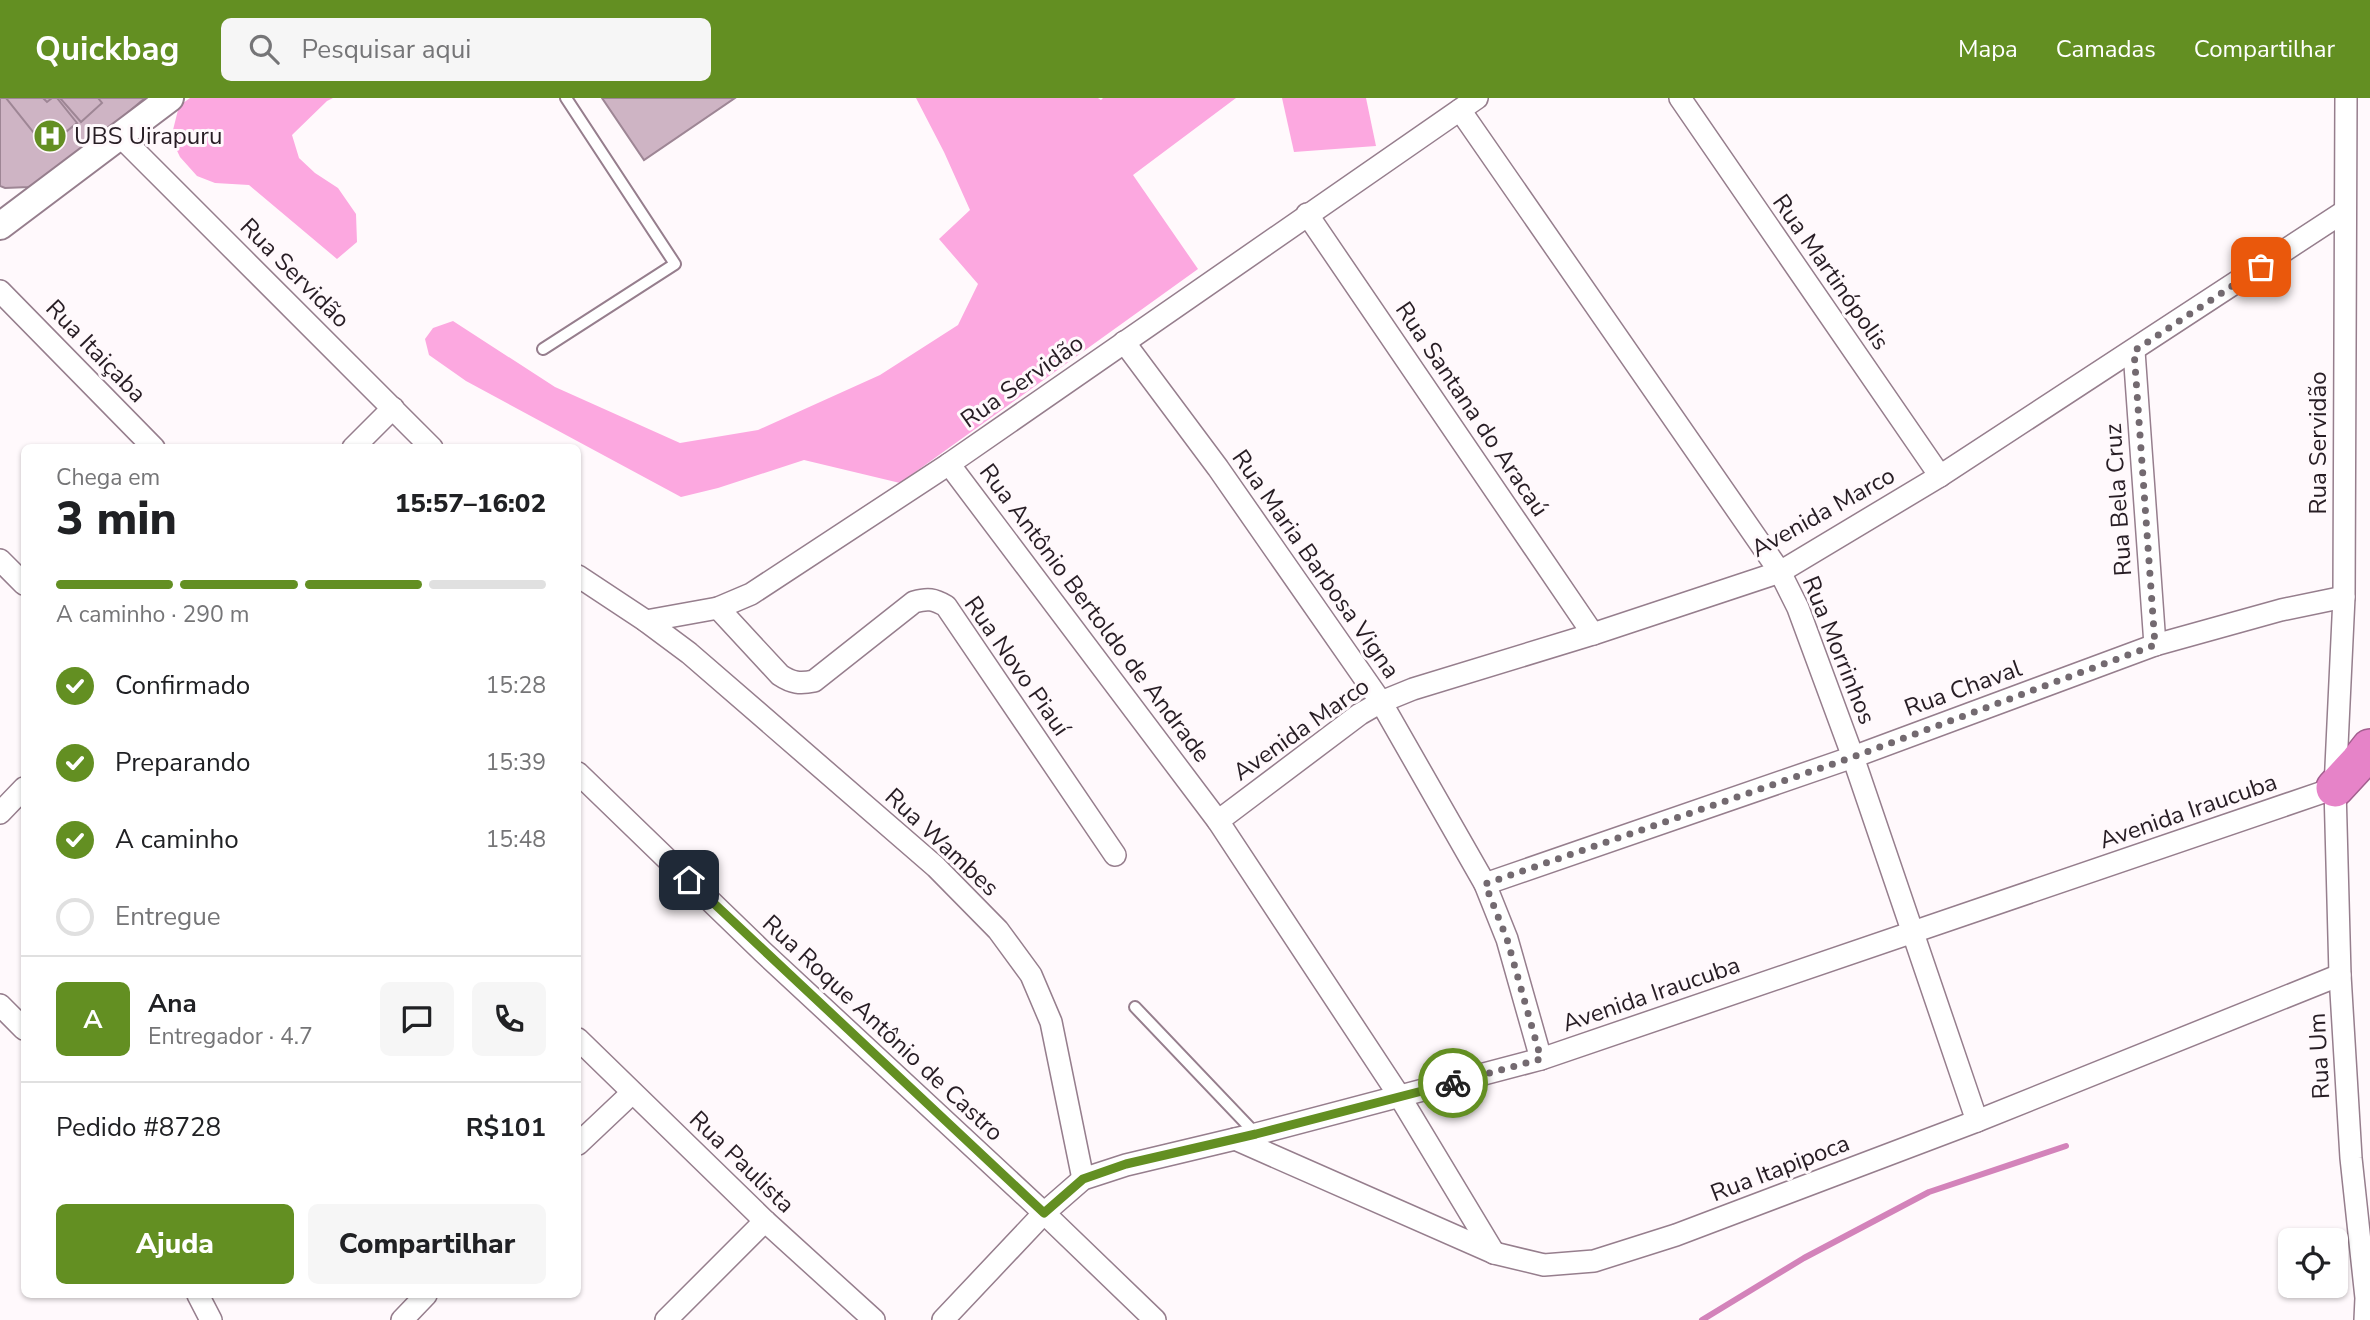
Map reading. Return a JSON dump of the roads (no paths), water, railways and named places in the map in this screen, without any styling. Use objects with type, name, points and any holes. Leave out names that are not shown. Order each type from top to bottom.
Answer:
[{"type":"highway","points":[[2335,788],[2370,748]]},
{"type":"street","points":[[4,218],[170,98]]},
{"type":"street","name":"Rua Martinópolis","points":[[1680,98],[1940,476]]},
{"type":"street","name":"Rua Servidão","points":[[2335,788],[2344,597],[2346,98]]},
{"type":"street","name":"Rua Servidão","points":[[646,621],[718,608],[751,594],[949,464],[1468,104]]},
{"type":"street","name":"Rua Morrinhos","points":[[1468,104],[1780,572],[1798,608],[1853,757],[1977,1121]]},
{"type":"street","name":"Rua Servidão","points":[[120,135],[428,444]]},
{"type":"street","name":"Avenida Marco","points":[[1218,821],[1360,714],[1381,702],[1413,689],[1593,634],[1780,572],[1940,476],[2345,211]]},
{"type":"street","name":"Rua Santana do Aracaú","points":[[1307,214],[1593,634]]},
{"type":"street","name":"Rua Itaiçaba","points":[[0,291],[150,444]]},
{"type":"street","name":"Rua Maria Barbosa Vigna","points":[[1124,342],[1218,468],[1381,702],[1485,884],[1507,939],[1541,1059]]},
{"type":"street","name":"Rua Bela Cruz","points":[[2134,351],[2155,645]]},
{"type":"street","points":[[357,444],[393,408]]},
{"type":"street","name":"Rua Antônio Bertoldo de Andrade","points":[[949,464],[1218,821],[1400,1097],[1494,1253]]},
{"type":"street","points":[[0,560],[21,581]]},
{"type":"street","points":[[581,578],[646,621]]},
{"type":"street","name":"Rua Chaval","points":[[1485,884],[1853,757],[2155,645],[2281,610],[2344,597]]},
{"type":"street","name":"Rua Novo Piauí","points":[[718,608],[780,675],[790,682],[802,684],[814,681],[914,602],[926,598],[935,599],[946,606],[1115,855]]},
{"type":"street","name":"Rua Wambes","points":[[646,621],[689,653],[936,867],[998,930],[1031,975],[1051,1022],[1083,1179]]},
{"type":"street","name":"Rua Roque Antônio de Castro","points":[[581,776],[773,961],[1155,1320]]},
{"type":"street","name":"Avenida Iraucuba","points":[[943,1320],[1044,1213],[1083,1179],[1126,1164],[1256,1134],[1541,1059],[2335,788]]},
{"type":"street","name":"Rua Um","points":[[2335,788],[2340,975],[2351,1157],[2366,1298],[2365,1320]]},
{"type":"street","points":[[0,813],[21,791]]},
{"type":"street","name":"Rua Itapipoca","points":[[1235,1139],[1494,1253],[1544,1265],[1594,1261],[1676,1235],[1977,1121],[2340,975]]},
{"type":"street","points":[[0,1005],[21,1026]]},
{"type":"street","name":"Rua Paulista","points":[[581,1042],[765,1221],[874,1320]]},
{"type":"street","points":[[581,1141],[632,1093]]},
{"type":"street","points":[[666,1320],[765,1221]]},
{"type":"street","points":[[200,1298],[211,1320]]},
{"type":"street","points":[[402,1320],[423,1298]]},
{"type":"lane","points":[[542,349],[676,264],[566,98]]},
{"type":"lane","points":[[1135,1007],[1256,1134]]},
{"type":"waterway","points":[[1702,1320],[1804,1258],[1929,1192],[2066,1146]]},
{"type":"place","name":"UBS Uirapuru","points":[[50,136]]}]
